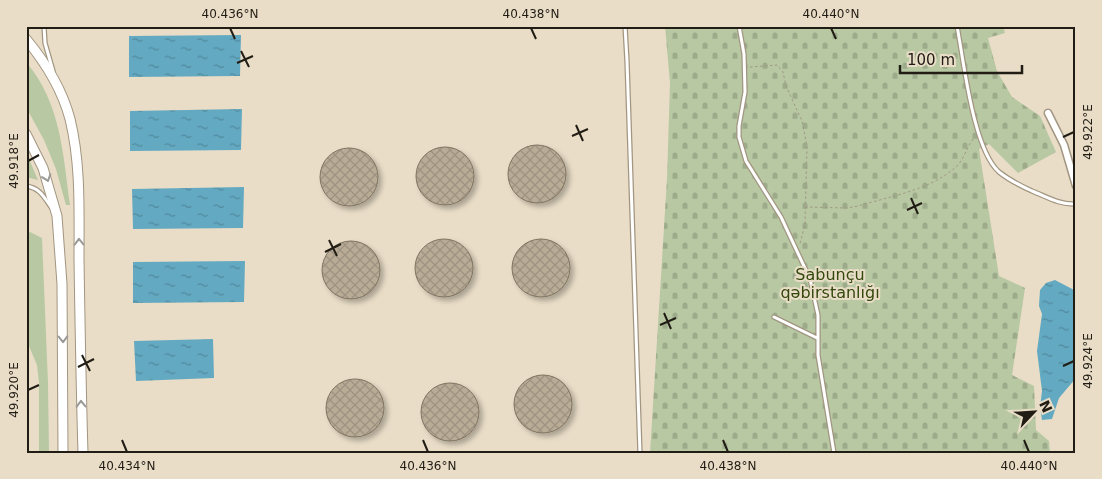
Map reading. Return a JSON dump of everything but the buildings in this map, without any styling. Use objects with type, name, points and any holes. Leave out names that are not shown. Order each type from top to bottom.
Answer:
[{"type":"main road","points":[[26,39],[44,62],[59,88],[75,141],[77,163],[82,453]]},
{"type":"main road","points":[[26,134],[43,168],[57,216],[62,284],[63,453]]},
{"type":"street","points":[[1048,113],[1064,145],[1076,186]]},
{"type":"lane","points":[[44,26],[47,51],[59,88]]},
{"type":"lane","points":[[625,26],[640,453]]},
{"type":"lane","points":[[739,26],[744,54],[745,92],[739,137],[746,161],[777,211],[810,279],[817,303],[818,355],[834,453]]},
{"type":"lane","points":[[958,26],[978,134],[989,160],[998,171],[1016,184],[1058,202],[1076,204]]},
{"type":"lane","points":[[26,186],[40,191],[57,216]]},
{"type":"lane","points":[[774,317],[817,338]]},
{"type":"path","points":[[744,68],[777,65],[783,72],[786,86],[802,121],[806,146],[805,224],[802,240],[797,249]]},
{"type":"path","points":[[805,207],[847,208],[858,206],[934,181],[950,172],[960,163],[970,142],[978,134]]},
{"type":"green space","name":"Sabunçu qəbirstanlığı","points":[[665,26],[1003,26],[1005,33],[988,38],[997,71],[1012,97],[1040,116],[1056,152],[1018,173],[989,144],[979,149],[999,276],[1025,288],[1012,375],[1034,386],[1036,430],[1049,441],[1050,453],[650,453],[667,179],[670,83]]},
{"type":"green space","points":[[26,62],[47,94],[53,112],[62,148],[70,205],[66,205],[56,169],[44,140],[26,107]]},
{"type":"green space","points":[[26,152],[38,180],[26,177]]},
{"type":"green space","points":[[30,232],[42,238],[49,453],[39,453],[39,383],[37,365],[26,339],[26,234]]},
{"type":"water","points":[[241,35],[240,76],[129,77],[129,36]]},
{"type":"water","points":[[242,109],[241,150],[130,151],[130,111]]},
{"type":"water","points":[[244,187],[243,228],[133,229],[132,189]]},
{"type":"water","points":[[245,261],[244,302],[133,303],[133,262]]},
{"type":"water","points":[[1055,280],[1076,291],[1076,378],[1059,398],[1052,419],[1042,420],[1040,407],[1042,391],[1037,351],[1042,314],[1039,306],[1040,290],[1046,283]]},
{"type":"water","points":[[213,339],[214,378],[136,381],[134,341]]}]
